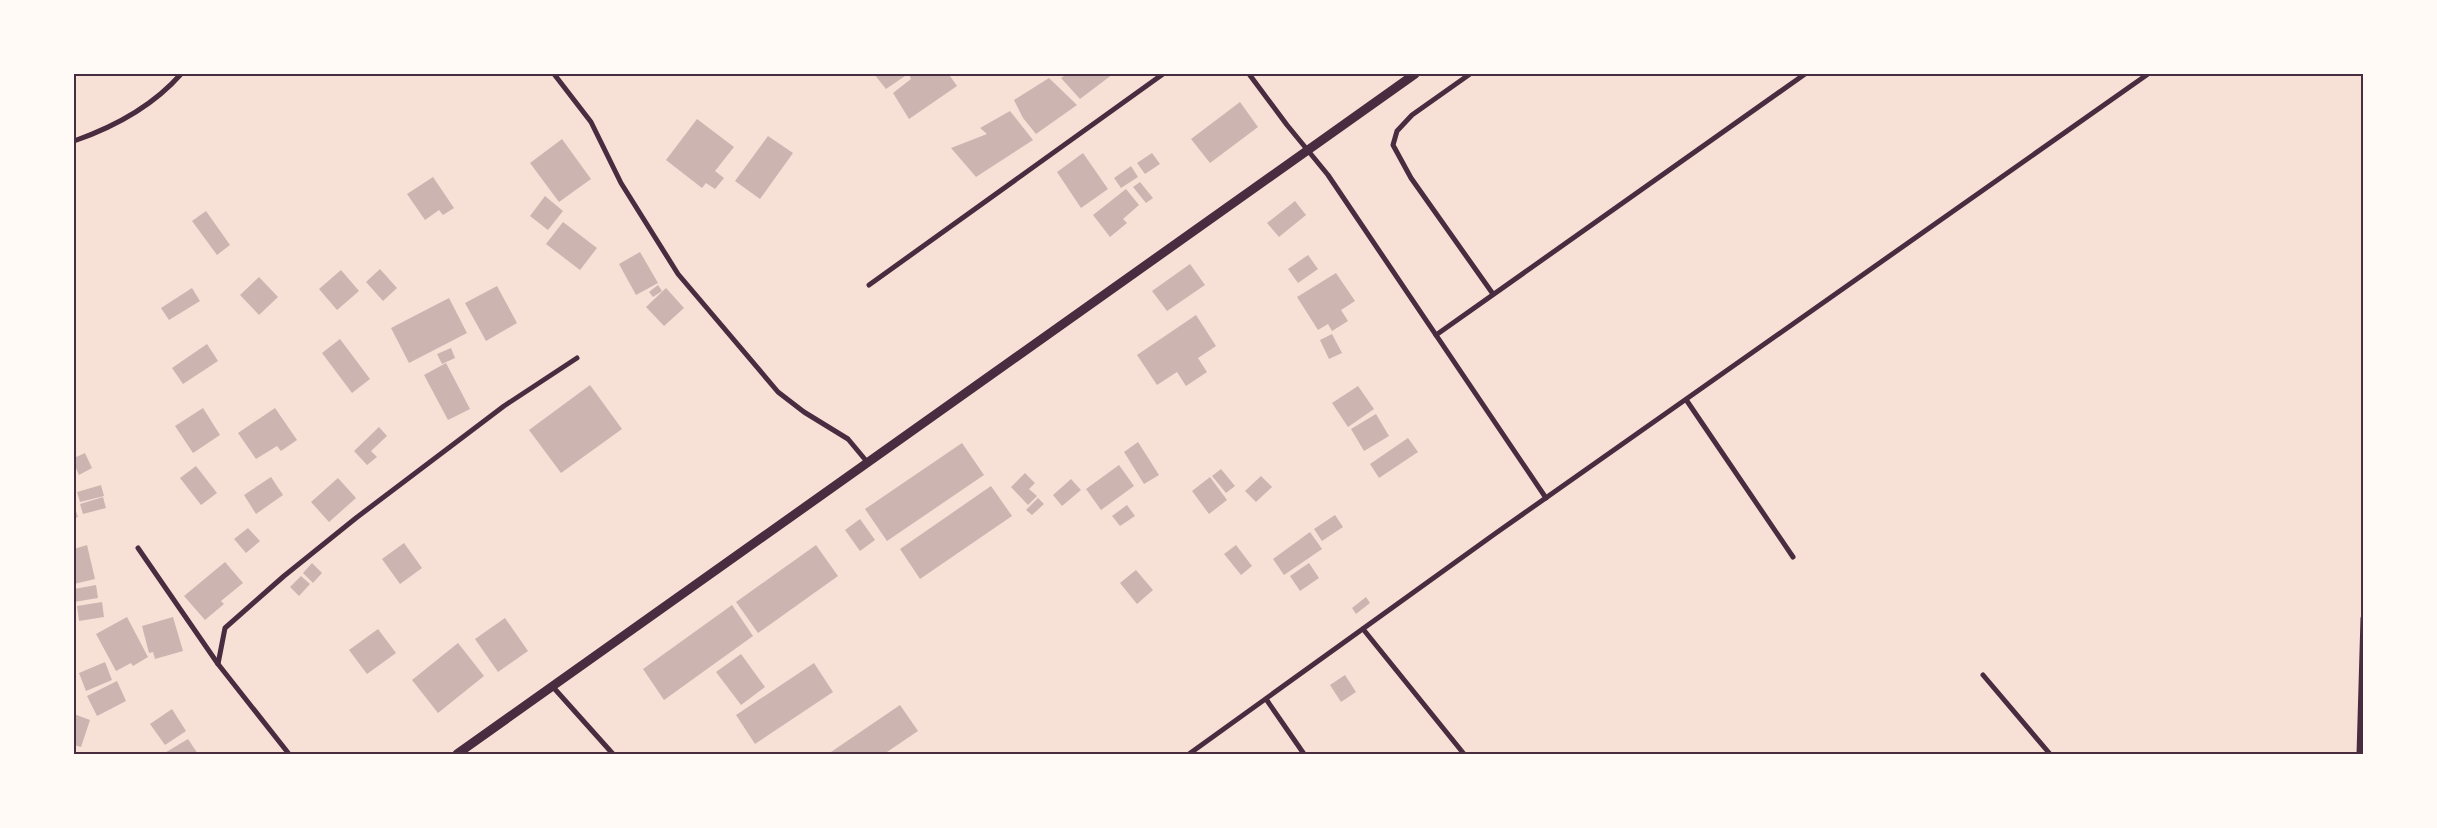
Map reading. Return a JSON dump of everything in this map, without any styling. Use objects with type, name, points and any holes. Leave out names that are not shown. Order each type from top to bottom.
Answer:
[{"type":"street","points":[[74,141],[123,120],[182,74]]},
{"type":"street","points":[[554,74],[591,122],[621,183],[678,274],[778,392],[804,412],[848,439],[868,463]]},
{"type":"street","points":[[869,285],[1163,74]]},
{"type":"street","points":[[1249,74],[1328,175],[1546,498]]},
{"type":"street","points":[[457,754],[1415,74]]},
{"type":"street","points":[[1470,74],[1412,115],[1396,131],[1393,146],[1411,178],[1494,294]]},
{"type":"street","points":[[1436,335],[1805,74]]},
{"type":"street","points":[[1189,754],[1546,498],[1687,401],[2148,74]]},
{"type":"street","points":[[218,664],[225,628],[284,576],[356,518],[504,406],[577,358]]},
{"type":"street","points":[[1687,401],[1792,557]]},
{"type":"street","points":[[138,548],[218,664],[289,754]]},
{"type":"street","points":[[2359,754],[2363,618]]},
{"type":"street","points":[[1363,629],[1464,754]]},
{"type":"street","points":[[1983,675],[2050,754]]},
{"type":"street","points":[[553,687],[613,754]]},
{"type":"street","points":[[1266,699],[1304,754]]},
{"type":"building","points":[[874,74],[903,74],[905,76],[886,89]]},
{"type":"building","points":[[909,74],[956,74],[950,76],[957,86],[909,119],[893,93],[911,79]]},
{"type":"building","points":[[1067,74],[1113,74],[1080,99],[1061,78]]},
{"type":"building","points":[[1049,78],[1077,105],[1036,134],[1023,118],[1014,100]]},
{"type":"building","points":[[1240,102],[1258,127],[1210,163],[1191,139]]},
{"type":"building","points":[[1010,111],[1033,140],[976,177],[951,148],[987,134],[980,128]]},
{"type":"building","points":[[697,119],[734,147],[715,171],[724,178],[715,189],[706,183],[702,188],[666,160]]},
{"type":"building","points":[[768,136],[793,153],[760,199],[735,181]]},
{"type":"building","points":[[562,139],[591,179],[559,202],[530,163]]},
{"type":"building","points":[[1083,153],[1108,189],[1081,208],[1057,172]]},
{"type":"building","points":[[1152,153],[1160,164],[1145,174],[1137,163]]},
{"type":"building","points":[[1131,166],[1138,177],[1121,188],[1114,178]]},
{"type":"building","points":[[433,177],[454,208],[443,215],[439,210],[425,220],[407,194]]},
{"type":"building","points":[[1140,182],[1153,198],[1146,203],[1133,187]]},
{"type":"building","points":[[1126,189],[1139,205],[1123,219],[1127,223],[1110,237],[1093,215]]},
{"type":"building","points":[[545,196],[563,211],[548,230],[530,216]]},
{"type":"building","points":[[1295,201],[1306,215],[1279,237],[1267,223]]},
{"type":"building","points":[[206,211],[230,245],[217,255],[192,221]]},
{"type":"building","points":[[563,222],[597,248],[580,270],[546,244]]},
{"type":"building","points":[[640,252],[658,283],[636,295],[619,264]]},
{"type":"building","points":[[1308,255],[1318,269],[1298,283],[1288,269]]},
{"type":"building","points":[[1190,264],[1205,285],[1167,311],[1152,291]]},
{"type":"building","points":[[380,269],[397,288],[383,301],[366,282]]},
{"type":"building","points":[[341,270],[359,291],[337,310],[319,289]]},
{"type":"building","points":[[1336,273],[1355,301],[1341,310],[1348,321],[1332,331],[1328,324],[1318,330],[1297,297]]},
{"type":"building","points":[[259,277],[278,297],[259,315],[240,295]]},
{"type":"building","points":[[658,285],[662,291],[653,297],[649,292]]},
{"type":"building","points":[[497,286],[517,323],[486,341],[465,303]]},
{"type":"building","points":[[192,288],[200,301],[169,320],[161,308]]},
{"type":"building","points":[[666,288],[684,308],[664,326],[646,307]]},
{"type":"building","points":[[449,298],[467,333],[409,363],[391,328]]},
{"type":"building","points":[[1196,315],[1216,346],[1198,358],[1207,372],[1186,386],[1177,372],[1157,385],[1137,355]]},
{"type":"building","points":[[1332,334],[1342,353],[1329,359],[1320,340]]},
{"type":"building","points":[[340,339],[370,379],[352,393],[322,353]]},
{"type":"building","points":[[207,344],[218,361],[183,384],[172,368]]},
{"type":"building","points":[[451,348],[455,358],[442,364],[437,354]]},
{"type":"building","points":[[446,363],[470,409],[448,420],[424,375]]},
{"type":"building","points":[[590,385],[622,429],[561,473],[529,430]]},
{"type":"building","points":[[1358,386],[1374,409],[1348,427],[1332,403]]},
{"type":"building","points":[[203,408],[220,435],[193,453],[175,426]]},
{"type":"building","points":[[275,408],[297,440],[281,451],[277,446],[256,459],[238,433]]},
{"type":"building","points":[[1376,414],[1389,436],[1364,451],[1351,429]]},
{"type":"building","points":[[379,427],[387,436],[371,451],[377,457],[367,465],[354,451]]},
{"type":"building","points":[[1408,438],[1418,452],[1379,478],[1370,464]]},
{"type":"building","points":[[1138,442],[1159,475],[1144,484],[1124,452]]},
{"type":"building","points":[[962,443],[984,475],[887,541],[865,509]]},
{"type":"building","points":[[85,453],[92,468],[79,475],[74,464],[74,458]]},
{"type":"building","points":[[1119,465],[1134,486],[1101,510],[1086,489]]},
{"type":"building","points":[[196,466],[217,493],[201,505],[180,478]]},
{"type":"building","points":[[1221,469],[1235,486],[1226,493],[1212,476]]},
{"type":"building","points":[[1025,473],[1035,483],[1029,489],[1037,496],[1028,505],[1011,487]]},
{"type":"building","points":[[1261,476],[1272,487],[1256,502],[1245,491]]},
{"type":"building","points":[[271,477],[283,495],[256,514],[244,495]]},
{"type":"building","points":[[1210,477],[1227,500],[1209,514],[1192,491]]},
{"type":"building","points":[[338,478],[356,498],[329,522],[311,502]]},
{"type":"building","points":[[1071,479],[1081,490],[1062,506],[1053,495]]},
{"type":"building","points":[[101,485],[104,496],[80,502],[77,492]]},
{"type":"building","points":[[991,486],[1012,516],[920,579],[900,549]]},
{"type":"building","points":[[103,497],[106,508],[83,514],[80,504]]},
{"type":"building","points":[[1038,498],[1044,504],[1032,515],[1026,510]]},
{"type":"building","points":[[1127,505],[1135,516],[1120,526],[1112,516]]},
{"type":"building","points":[[74,506],[78,517],[74,518]]},
{"type":"building","points":[[1335,515],[1343,527],[1322,541],[1314,529]]},
{"type":"building","points":[[860,519],[875,540],[860,551],[845,530]]},
{"type":"building","points":[[248,528],[260,541],[246,553],[234,539]]},
{"type":"building","points":[[1310,532],[1322,549],[1284,575],[1273,559]]},
{"type":"building","points":[[404,543],[422,568],[400,584],[382,559]]},
{"type":"building","points":[[87,545],[95,579],[74,584],[74,549]]},
{"type":"building","points":[[816,545],[838,576],[758,633],[736,602]]},
{"type":"building","points":[[1236,545],[1252,566],[1241,575],[1224,554]]},
{"type":"building","points":[[225,562],[243,583],[221,601],[224,604],[205,620],[184,596]]},
{"type":"building","points":[[312,563],[322,573],[313,583],[303,573]]},
{"type":"building","points":[[1309,563],[1319,578],[1300,591],[1290,576]]},
{"type":"building","points":[[1136,570],[1153,590],[1137,604],[1120,583]]},
{"type":"building","points":[[301,576],[310,584],[299,596],[290,587]]},
{"type":"building","points":[[96,585],[98,598],[74,602],[74,589]]},
{"type":"building","points":[[1366,597],[1370,603],[1356,614],[1352,608]]},
{"type":"building","points":[[102,602],[104,617],[79,621],[77,606]]},
{"type":"building","points":[[732,605],[753,636],[664,700],[643,669]]},
{"type":"building","points":[[127,617],[148,657],[133,666],[131,663],[116,671],[96,634]]},
{"type":"building","points":[[173,617],[183,651],[155,659],[153,652],[149,653],[142,626]]},
{"type":"building","points":[[505,618],[528,651],[498,672],[475,639]]},
{"type":"building","points":[[378,629],[396,653],[367,674],[349,650]]},
{"type":"building","points":[[458,643],[484,676],[438,713],[412,680]]},
{"type":"building","points":[[741,654],[765,687],[741,705],[716,672]]},
{"type":"building","points":[[105,662],[112,680],[86,691],[79,673]]},
{"type":"building","points":[[814,663],[833,692],[755,744],[736,715]]},
{"type":"building","points":[[1345,675],[1356,692],[1341,702],[1330,685]]},
{"type":"building","points":[[117,681],[126,701],[97,716],[87,696]]},
{"type":"building","points":[[900,705],[918,731],[884,754],[828,754]]},
{"type":"building","points":[[172,709],[186,731],[165,745],[150,724]]},
{"type":"building","points":[[74,714],[90,720],[81,747],[74,745]]},
{"type":"building","points":[[188,739],[198,754],[163,754]]}]
